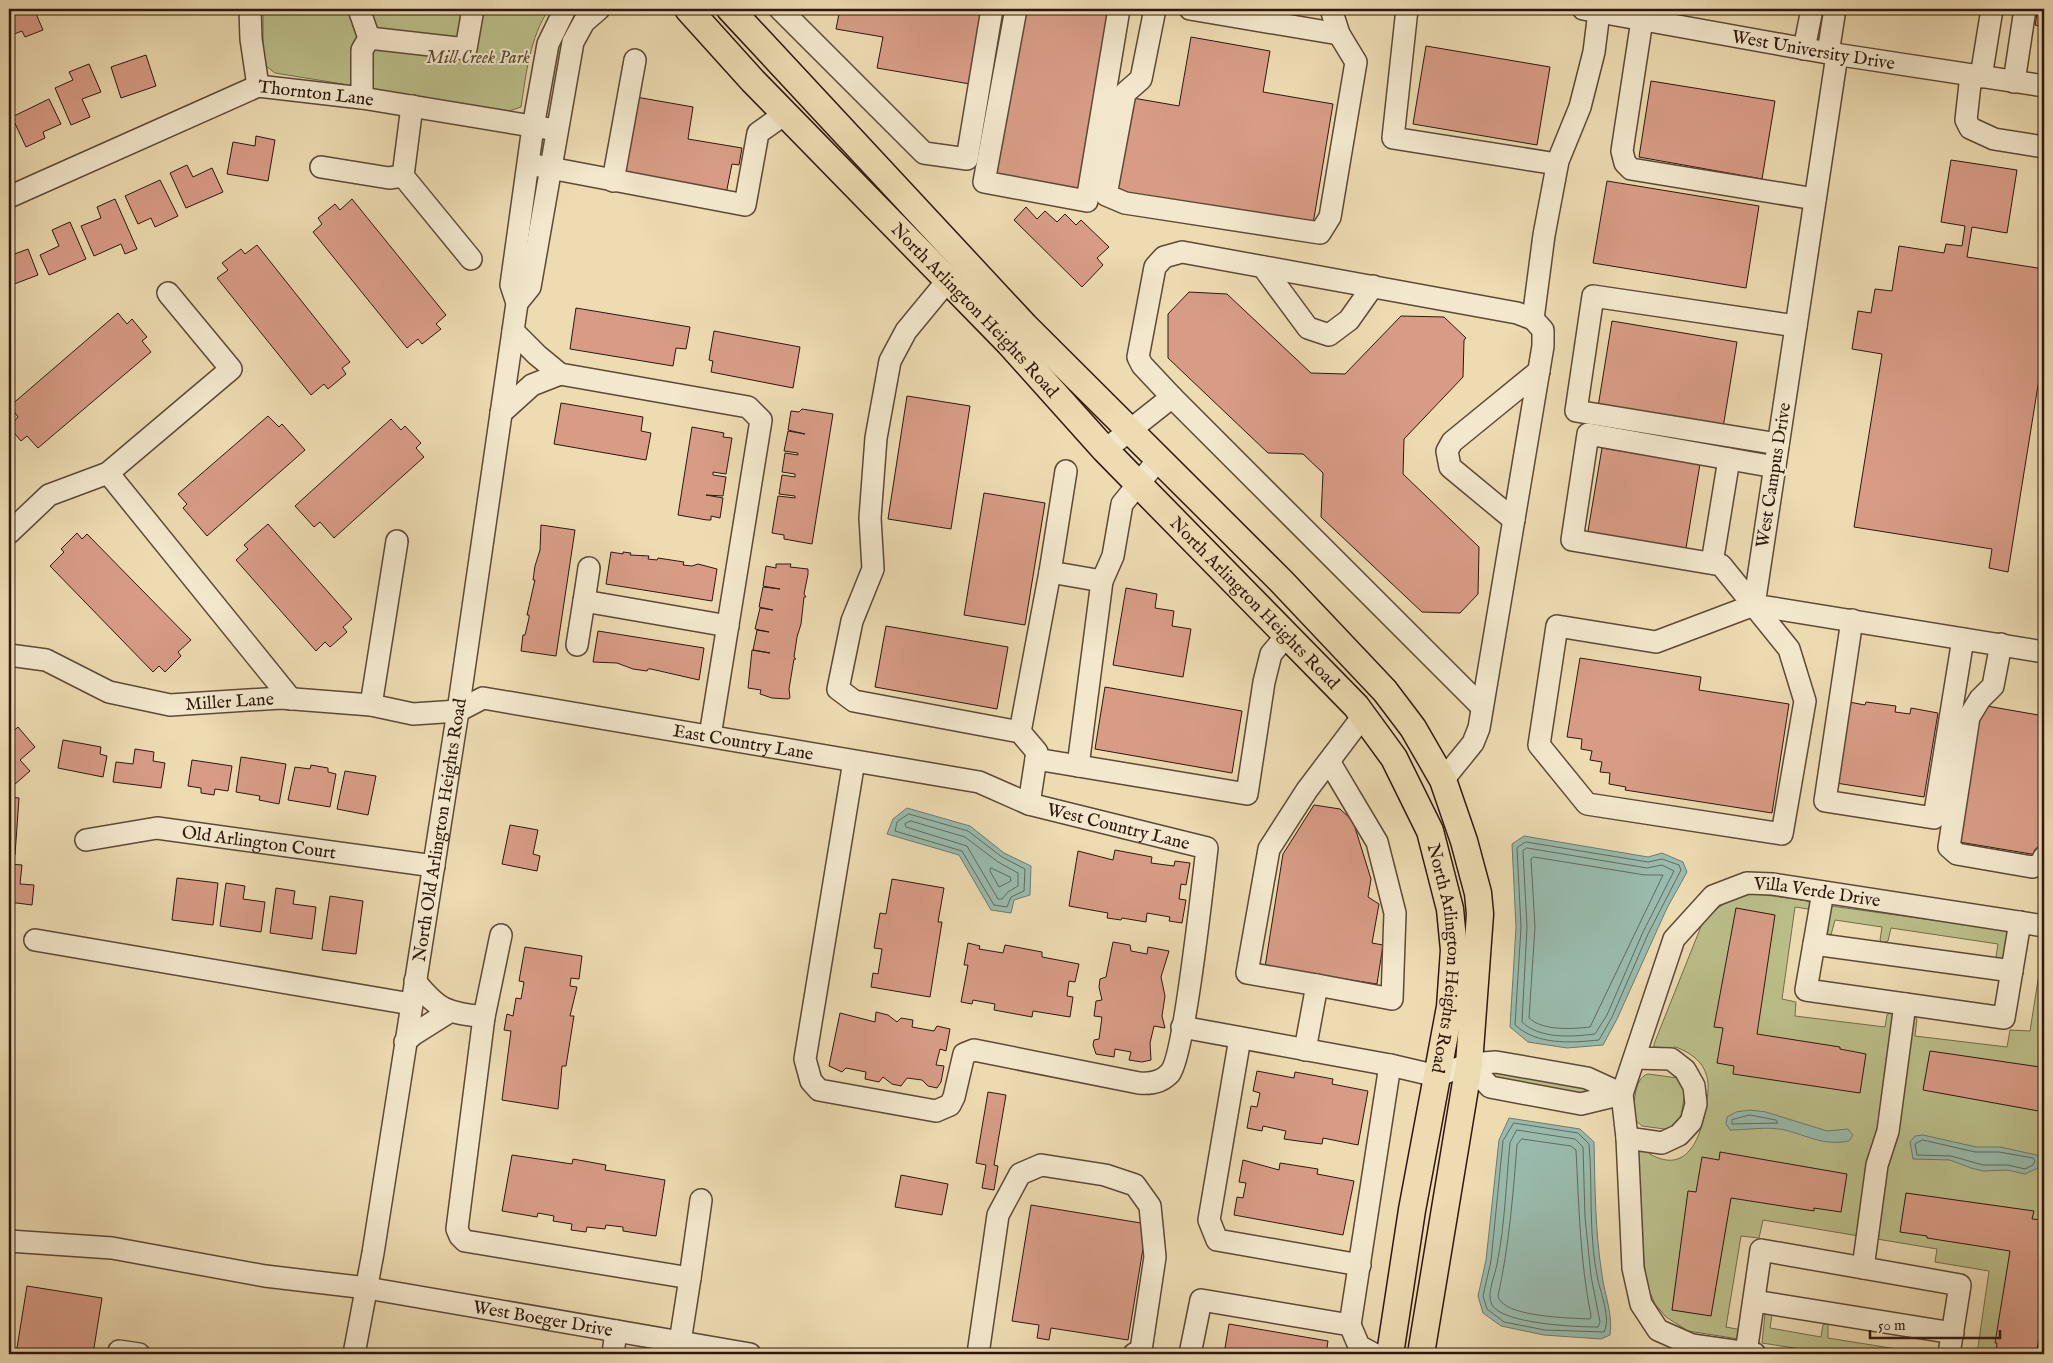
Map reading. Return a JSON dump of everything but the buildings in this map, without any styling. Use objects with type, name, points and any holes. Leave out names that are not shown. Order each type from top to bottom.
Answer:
[{"type":"main road","name":"North Arlington Heights Road","points":[[688,9],[785,114],[948,280],[1105,450],[1287,635],[1363,716],[1394,758],[1430,831],[1450,909],[1454,950],[1450,1007],[1412,1210],[1390,1354]]},
{"type":"main road","name":"North Arlington Heights Road","points":[[730,9],[962,261],[1367,670],[1414,728],[1443,780],[1464,841],[1478,894],[1480,914],[1469,1064],[1421,1354]]},
{"type":"street","points":[[250,9],[251,39],[258,86]]},
{"type":"street","points":[[360,9],[369,38],[362,50],[362,98]]},
{"type":"street","points":[[369,38],[466,49],[473,9]]},
{"type":"street","name":"North Old Arlington Heights Road","points":[[354,1354],[367,1288],[434,866],[517,303],[530,287],[539,166],[533,127],[548,44],[565,9]]},
{"type":"street","name":"North Old Arlington Heights Road","points":[[539,166],[556,130],[573,42],[584,22],[599,9]]},
{"type":"street","points":[[780,9],[924,153],[967,159],[992,9]]},
{"type":"street","points":[[1016,9],[984,182],[1087,201],[1119,9]]},
{"type":"street","points":[[1155,9],[1141,79],[1125,93],[1106,195],[1125,204],[1320,233],[1330,217],[1356,62],[1339,34],[1331,9]]},
{"type":"street","points":[[1190,9],[1339,34]]},
{"type":"street","points":[[1408,9],[1393,138],[1557,164]]},
{"type":"street","points":[[1804,49],[1812,9]]},
{"type":"street","name":"West Campus Drive","points":[[1754,605],[1815,199],[1833,54],[1835,9]]},
{"type":"street","points":[[1992,9],[1966,120],[1970,128],[1994,139],[2044,148]]},
{"type":"street","points":[[2014,82],[2025,9]]},
{"type":"street","points":[[1533,319],[1544,235],[1557,164],[1580,107],[1594,52],[1590,10]]},
{"type":"street","name":"West University Drive","points":[[1590,10],[1634,15],[1833,54],[2044,86]]},
{"type":"street","points":[[1634,15],[1622,151],[1625,163],[1631,169],[1815,199]]},
{"type":"street","points":[[612,181],[634,60]]},
{"type":"street","name":"Thornton Lane","points":[[9,198],[258,86],[362,98],[556,130]]},
{"type":"street","points":[[412,106],[404,176],[471,259]]},
{"type":"street","points":[[539,166],[745,205],[758,132],[785,114]]},
{"type":"street","points":[[320,167],[389,178],[404,176]]},
{"type":"street","points":[[1443,780],[1473,743],[1479,728],[1539,371],[1543,330],[1533,319],[1517,313],[1182,252],[1164,257],[1155,267],[1138,357],[1142,365],[1482,707]]},
{"type":"street","points":[[1263,267],[1308,328],[1329,335],[1349,320],[1373,286]]},
{"type":"street","points":[[948,280],[906,331],[890,361],[875,447],[870,518],[873,569],[852,621],[838,689],[854,701],[1020,732],[1037,752],[1029,804]]},
{"type":"street","points":[[9,533],[49,495],[108,472],[232,369],[168,293]]},
{"type":"street","points":[[1778,444],[1576,411],[1593,296],[1796,326]]},
{"type":"street","points":[[514,331],[537,355],[560,374],[748,407],[761,420],[710,736]]},
{"type":"street","points":[[1514,520],[1450,467],[1447,450],[1452,442],[1539,371]]},
{"type":"street","points":[[501,413],[532,385],[560,374]]},
{"type":"street","points":[[1105,450],[1172,397]]},
{"type":"street","points":[[1775,467],[1588,434],[1572,540],[1721,565],[1754,605],[1789,648],[1805,701],[1782,834],[1587,804],[1539,745],[1557,626],[1656,642],[1754,605],[2044,652]]},
{"type":"street","points":[[1712,563],[1729,459]]},
{"type":"street","points":[[1078,766],[1102,581],[1113,556],[1122,504],[1137,483],[1158,460]]},
{"type":"street","points":[[1020,732],[1050,572],[1066,471]]},
{"type":"street","points":[[108,472],[291,699]]},
{"type":"street","points":[[371,705],[398,540]]},
{"type":"street","points":[[576,645],[589,568]]},
{"type":"street","points":[[1050,572],[1102,581]]},
{"type":"street","points":[[584,602],[728,626]]},
{"type":"street","points":[[1852,620],[1825,801],[1835,803],[1934,818],[1963,638]]},
{"type":"street","points":[[1036,759],[1247,794],[1266,673],[1272,654],[1287,635]]},
{"type":"street","points":[[2001,644],[1993,686],[1980,699],[1969,718],[1949,847],[1957,854],[2032,868],[2041,864],[2044,857]]},
{"type":"street","name":"Miller Lane","points":[[9,654],[46,660],[109,692],[170,704],[291,699],[371,705],[413,714],[458,711]]},
{"type":"street","name":"East Country Lane","points":[[458,711],[483,698],[979,782],[1029,804]]},
{"type":"street","points":[[1330,763],[1377,842],[1395,913],[1392,999],[1247,973],[1269,849],[1308,790],[1330,763],[1363,716]]},
{"type":"street","points":[[854,761],[805,1059],[811,1081],[819,1090],[936,1111],[950,1105],[954,1097],[964,1054],[974,1050],[1149,1084],[1162,1080],[1170,1074],[1175,1065],[1182,1027],[1390,1065],[1437,1076],[1469,1064],[1496,1062],[1587,1078],[1622,1094]]},
{"type":"street","name":"West Country Lane","points":[[1029,804],[1207,848],[1182,1027]]},
{"type":"street","name":"Old Arlington Court","points":[[86,840],[157,828],[434,866]]},
{"type":"street","name":"Villa Verde Drive","points":[[1751,1354],[1692,1344],[1658,1330],[1640,1304],[1633,1268],[1627,1138],[1622,1094],[1674,939],[1713,896],[1747,883],[1773,884],[2044,926]]},
{"type":"street","points":[[1823,892],[1806,990],[2004,1018],[2020,922]]},
{"type":"street","points":[[501,935],[484,1017],[458,1229],[460,1236],[464,1242],[690,1278]]},
{"type":"street","points":[[35,940],[411,1004]]},
{"type":"street","points":[[1814,944],[2012,970]]},
{"type":"street","points":[[415,981],[428,997],[449,1012],[484,1017]]},
{"type":"street","points":[[1305,1050],[1317,985]]},
{"type":"street","points":[[1863,1268],[1877,1165],[1888,1130],[1905,1004]]},
{"type":"street","points":[[405,1042],[425,1026],[449,1012]]},
{"type":"street","points":[[1240,1038],[1209,1220],[1217,1240],[1360,1264]]},
{"type":"street","points":[[1627,1138],[1662,1143],[1679,1136],[1691,1122],[1696,1104],[1694,1086],[1690,1078],[1685,1070],[1671,1059],[1635,1058]]},
{"type":"street","points":[[1374,1354],[1359,1346],[1350,1325],[1390,1065]]},
{"type":"street","points":[[978,1354],[998,1215],[1020,1174],[1041,1165],[1105,1175],[1135,1185],[1150,1206],[1155,1257],[1141,1350],[1134,1354]]},
{"type":"street","points":[[680,1342],[701,1200]]},
{"type":"street","name":"West Boeger Drive","points":[[9,1241],[112,1248],[265,1276],[367,1288],[750,1354]]},
{"type":"street","points":[[1751,1354],[1754,1301],[1761,1250],[1960,1285],[1950,1354]]},
{"type":"street","points":[[1190,1354],[1201,1300],[1350,1325]]},
{"type":"street","points":[[1754,1301],[1953,1333]]},
{"type":"street","points":[[613,1354],[616,1331]]},
{"type":"street","points":[[118,1354],[119,1351],[139,1354]]},
{"type":"green space","name":"Mill Creek Park","points":[[263,9],[549,9],[537,31],[533,44],[521,107],[509,111],[275,73],[266,66],[263,54]]},
{"type":"green space","points":[[1751,893],[1808,901],[1810,904],[1808,909],[1795,907],[1782,999],[1796,1002],[1795,1016],[1885,1027],[1887,1015],[1890,1013],[1914,1016],[1917,1019],[1915,1036],[2007,1047],[2010,1030],[2030,1031],[2044,942],[2044,1354],[1977,1354],[1989,1271],[1935,1262],[1937,1249],[1763,1220],[1759,1238],[1741,1236],[1726,1327],[1742,1330],[1739,1339],[1688,1331],[1666,1317],[1655,1304],[1646,1283],[1636,1169],[1637,1152],[1641,1148],[1649,1149],[1650,1154],[1663,1159],[1674,1160],[1683,1156],[1691,1149],[1697,1139],[1704,1117],[1708,1080],[1700,1063],[1693,1056],[1676,1047],[1674,1047],[1674,1051],[1654,1048],[1654,1044],[1702,924],[1724,904]]},
{"type":"green space","points":[[1831,906],[2005,930],[2007,934],[2004,957],[2002,960],[1996,957],[1998,944],[1891,928],[1888,941],[1883,943],[1880,940],[1882,927],[1835,920],[1831,935],[1827,935]]},
{"type":"green space","points":[[1496,1072],[1592,1089],[1588,1095],[1497,1080],[1493,1076]]},
{"type":"green space","points":[[1648,1074],[1678,1078],[1685,1091],[1680,1124],[1672,1130],[1642,1126],[1634,1119],[1635,1093],[1639,1081]]},
{"type":"green space","points":[[1770,1312],[1772,1315],[1770,1328],[1821,1337],[1823,1325],[1828,1323],[1828,1338],[1928,1354],[1833,1354],[1762,1343],[1765,1314]]},
{"type":"water","points":[[907,808],[970,826],[1004,853],[1031,866],[1030,895],[1014,900],[1011,913],[991,910],[959,855],[887,834],[893,819]]},
{"type":"water","points":[[1524,836],[1648,857],[1662,853],[1683,862],[1687,872],[1667,908],[1617,1019],[1603,1045],[1567,1048],[1528,1042],[1510,1027],[1516,927],[1512,844]]},
{"type":"water","points":[[1750,1110],[1766,1112],[1827,1131],[1848,1129],[1853,1135],[1849,1141],[1832,1142],[1816,1140],[1778,1129],[1730,1130],[1726,1124],[1727,1117],[1736,1112]]},
{"type":"water","points":[[1509,1118],[1580,1129],[1594,1142],[1598,1242],[1611,1328],[1610,1335],[1601,1339],[1544,1335],[1501,1326],[1483,1313],[1478,1296],[1486,1260],[1499,1140]]},
{"type":"water","points":[[1923,1135],[1976,1147],[2000,1147],[2041,1156],[2038,1168],[2025,1174],[2007,1170],[1983,1171],[1950,1160],[1913,1159],[1910,1142],[1915,1136]]}]
